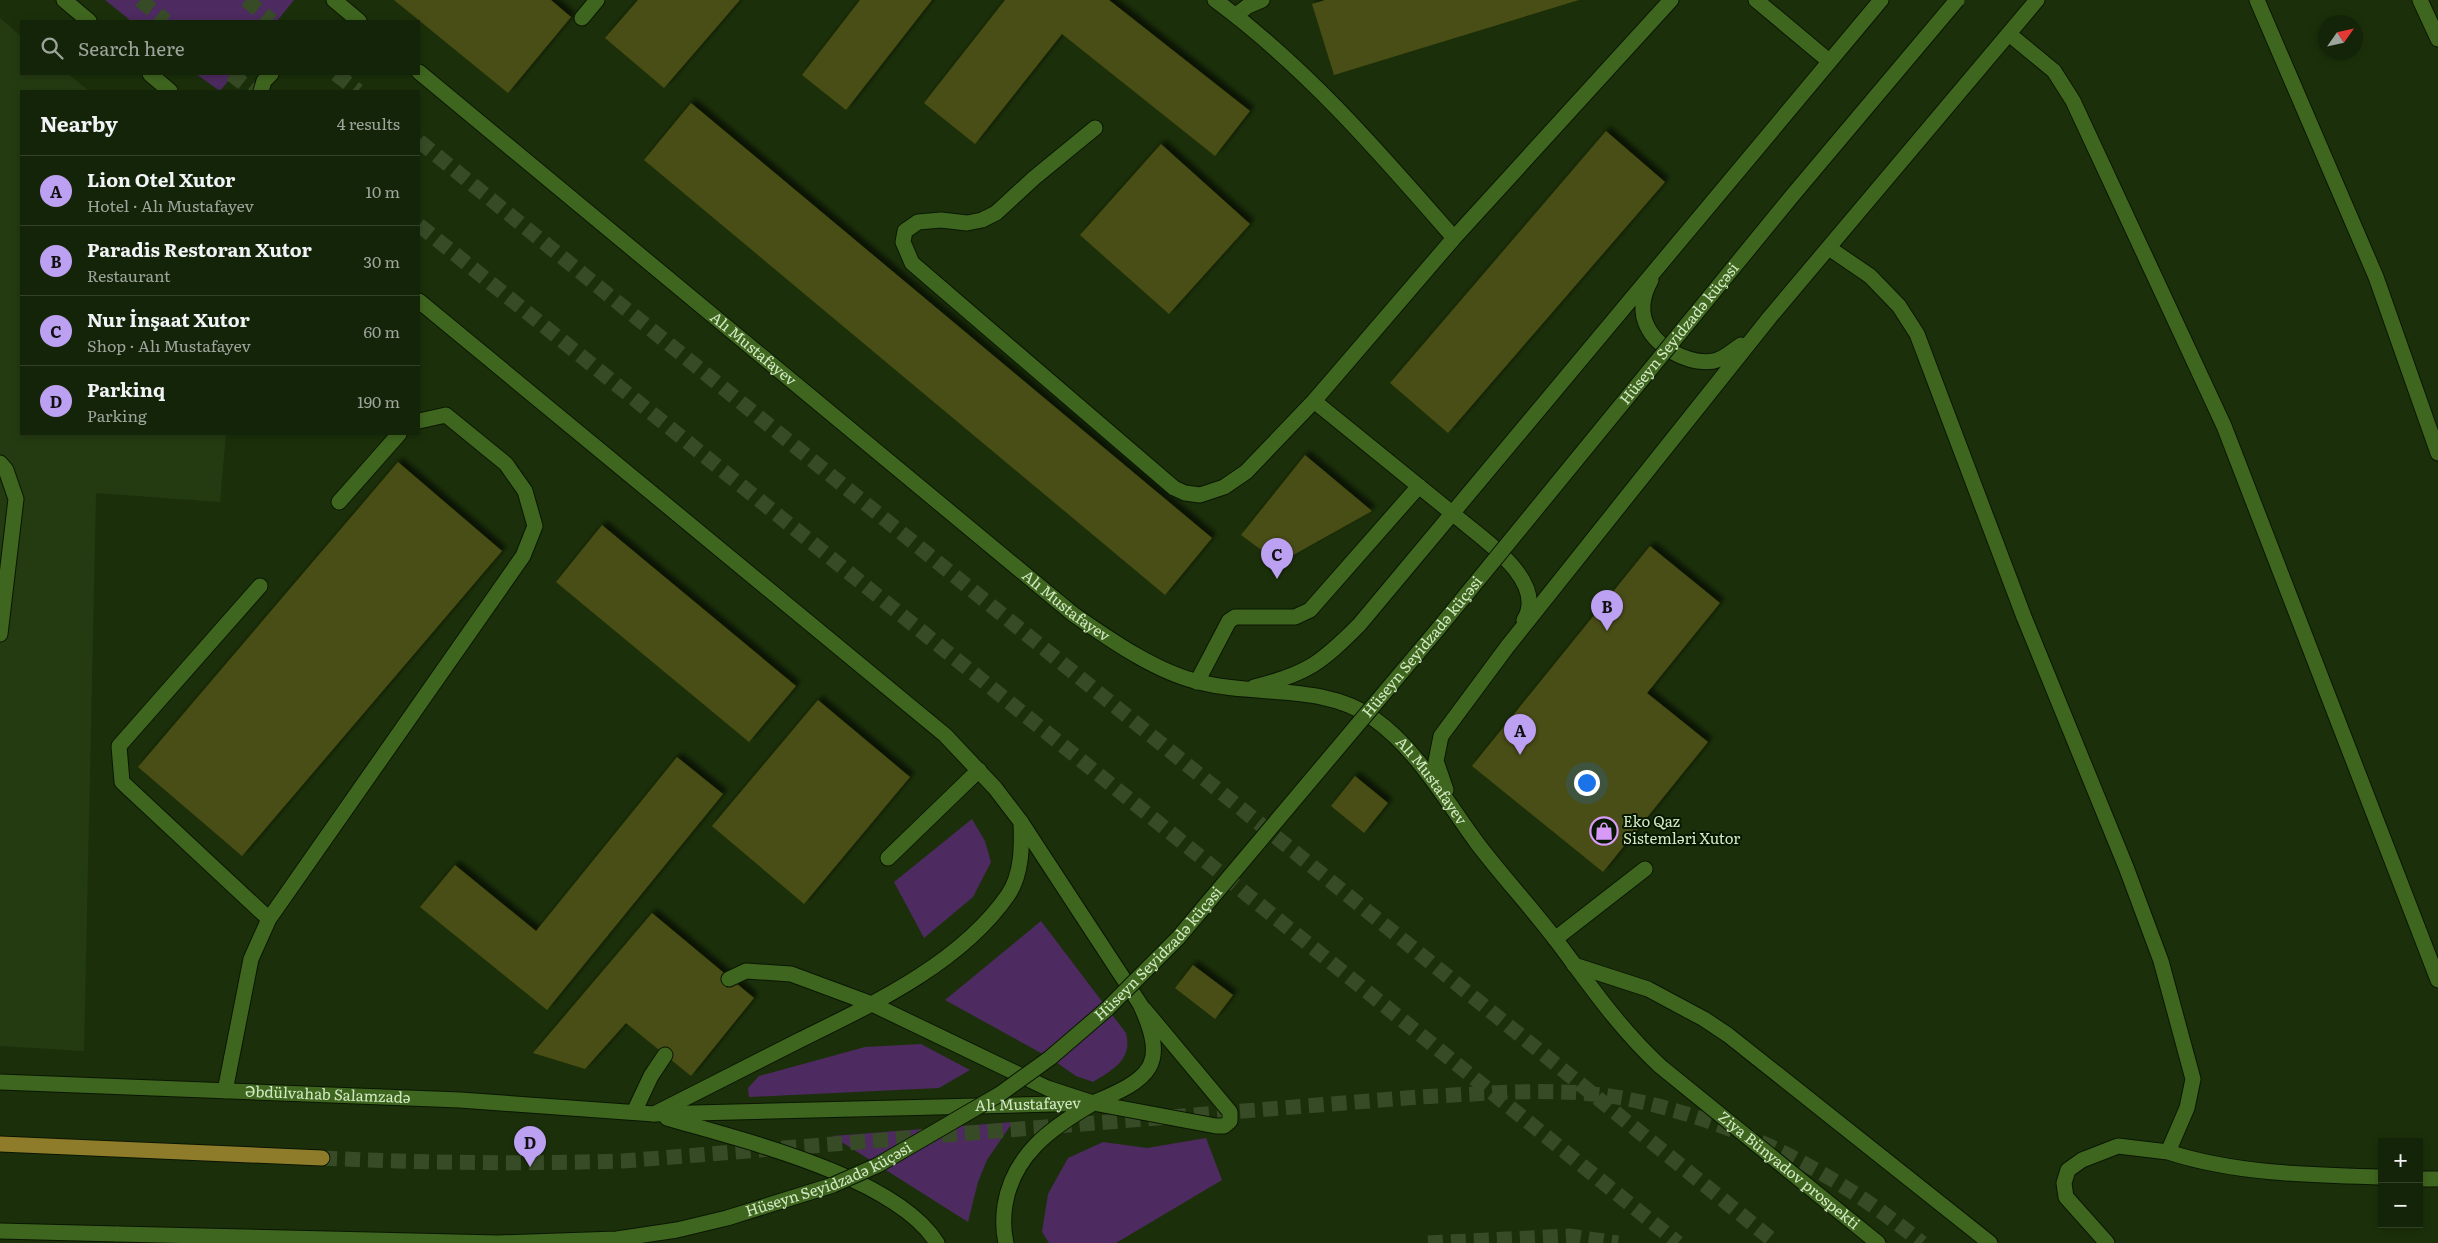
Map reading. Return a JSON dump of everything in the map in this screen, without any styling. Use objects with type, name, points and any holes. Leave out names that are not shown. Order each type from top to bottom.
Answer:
[{"type":"main road","points":[[0,1144],[322,1158]]},
{"type":"street","points":[[64,0],[88,20]]},
{"type":"street","points":[[334,0],[358,20]]},
{"type":"street","points":[[582,18],[597,0]]},
{"type":"street","points":[[1215,0],[1236,15],[1310,79],[1388,162],[1454,238]]},
{"type":"street","points":[[1236,15],[1248,6],[1262,0]]},
{"type":"street","points":[[1095,128],[1034,178],[996,213],[982,220],[967,223],[941,220],[918,222],[905,231],[903,242],[912,263],[1174,488],[1185,494],[1200,495],[1224,487],[1246,472],[1314,400],[1454,238],[1671,0]]},
{"type":"street","points":[[1756,0],[1829,61]]},
{"type":"street","points":[[1242,690],[1282,680],[1305,671],[1324,660],[1359,625],[1676,243],[1881,0]]},
{"type":"street","name":"Hüseyn Seyidzadə küçəsi","points":[[0,1230],[498,1243],[617,1239],[677,1230],[727,1218],[833,1185],[878,1165],[1000,1094],[1050,1058],[1100,1015],[1178,938],[1438,629],[1792,196],[1957,0]]},
{"type":"street","points":[[1479,845],[1446,790],[1436,761],[1436,750],[1441,736],[1507,646],[1770,317],[2037,0]]},
{"type":"street","points":[[2257,0],[2376,277],[2438,453]]},
{"type":"street","points":[[2420,0],[2438,39]]},
{"type":"street","points":[[2009,34],[2054,71],[2073,101],[2224,426],[2438,980]]},
{"type":"street","name":"Alı Mustafayev","points":[[420,73],[1073,614],[1099,632],[1142,657],[1197,682],[1242,690],[1332,698],[1352,706],[1373,718],[1389,731],[1421,766],[1479,845],[1555,939],[1607,1010],[1637,1044],[1701,1098]]},
{"type":"street","points":[[151,75],[169,90]]},
{"type":"street","points":[[261,90],[264,81],[269,75]]},
{"type":"street","points":[[1676,243],[1645,290],[1643,308],[1645,321],[1664,346],[1683,358],[1697,362],[1715,360],[1725,356],[1744,342],[1770,317]]},
{"type":"street","points":[[1829,248],[1870,276],[1899,306],[1917,334],[2024,617],[2126,868],[2160,961],[2193,1079],[2187,1108],[2168,1152]]},
{"type":"street","name":"Alı Mustafayev","points":[[420,301],[938,729],[979,770],[1021,822],[1140,1004],[1149,1024],[1154,1045],[1153,1058],[1136,1081],[1093,1103],[654,1114]]},
{"type":"street","points":[[1314,400],[1452,513],[1515,568],[1527,586],[1529,605],[1526,616],[1507,646]]},
{"type":"street","points":[[224,1091],[251,959],[269,918],[523,556],[535,526],[525,491],[506,464],[446,415],[420,421]]},
{"type":"street","points":[[339,502],[398,435]]},
{"type":"street","points":[[0,463],[6,470],[16,499],[0,634]]},
{"type":"street","points":[[1197,682],[1229,621],[1235,616],[1295,617],[1310,610],[1419,486]]},
{"type":"street","points":[[260,586],[119,746],[122,782],[269,918]]},
{"type":"street","points":[[888,858],[979,770]]},
{"type":"street","points":[[654,1114],[872,1004],[942,960],[981,926],[1008,895],[1018,871],[1022,850],[1021,822]]},
{"type":"street","points":[[1555,939],[1645,869]]},
{"type":"street","points":[[1574,966],[1648,989],[1712,1024],[1990,1243]]},
{"type":"street","points":[[729,979],[746,971],[791,974],[872,1004],[1047,1088],[1093,1103],[1224,1126],[1230,1121],[1230,1112],[1140,1004]]},
{"type":"street","points":[[634,1112],[651,1076],[665,1054]]},
{"type":"street","name":"Əbdülvahab Salamzadə","points":[[0,1082],[460,1100],[654,1114]]},
{"type":"street","name":"Ziya Bünyadov prospekti","points":[[1701,1098],[1878,1243]]},
{"type":"street","points":[[1006,1243],[1003,1218],[1007,1193],[1018,1167],[1046,1134],[1093,1103]]},
{"type":"street","points":[[654,1114],[807,1160],[860,1183],[900,1207],[922,1225],[937,1243]]},
{"type":"street","points":[[2107,1243],[2066,1197],[2064,1184],[2068,1170],[2082,1160],[2118,1146],[2168,1152],[2191,1159],[2289,1174],[2378,1177]]},
{"type":"street","points":[[2423,1179],[2438,1179]]},
{"type":"shaded area","points":[[105,0],[294,0],[278,20],[130,20]]},
{"type":"shaded area","points":[[0,18],[20,35],[20,75],[69,75],[88,90],[20,90],[20,435],[226,435],[220,502],[96,493],[84,1051],[0,1046]]},
{"type":"shaded area","points":[[197,75],[233,75],[221,90]]},
{"type":"shaded area","points":[[972,819],[985,841],[991,862],[973,897],[924,938],[894,882]]},
{"type":"shaded area","points":[[1041,921],[1126,1033],[1127,1050],[1120,1063],[1093,1082],[1076,1076],[1050,1058],[945,1000]]},
{"type":"shaded area","points":[[921,1044],[970,1070],[939,1088],[749,1097],[748,1088],[759,1076],[865,1047]]},
{"type":"shaded area","points":[[1013,1122],[987,1160],[978,1182],[968,1222],[832,1136]]},
{"type":"shaded area","points":[[1206,1138],[1222,1180],[1116,1243],[1049,1243],[1042,1232],[1048,1194],[1068,1158],[1103,1142],[1147,1148]]},
{"type":"building","points":[[394,0],[551,0],[571,17],[508,93]]},
{"type":"building","points":[[638,0],[740,0],[664,88],[605,38]]},
{"type":"building","points":[[860,0],[932,0],[846,110],[802,75]]},
{"type":"building","points":[[1005,0],[1109,0],[1250,111],[1215,156],[1062,34],[975,144],[924,103]]},
{"type":"building","points":[[1325,0],[1579,0],[1334,75],[1312,4]]},
{"type":"building","points":[[691,103],[1212,538],[1165,595],[644,160]]},
{"type":"building","points":[[1606,131],[1665,182],[1448,433],[1390,383]]},
{"type":"building","points":[[1161,144],[1250,224],[1169,314],[1080,235]]},
{"type":"building","points":[[1305,455],[1372,511],[1279,563],[1241,535]]},
{"type":"building","points":[[398,462],[502,551],[242,856],[138,767]]},
{"type":"building","points":[[602,525],[796,686],[749,742],[556,582]]},
{"type":"building","points":[[1650,546],[1720,603],[1647,693],[1708,742],[1603,872],[1472,766]]},
{"type":"building","points":[[818,700],[910,777],[804,904],[712,826]]},
{"type":"building","points":[[677,757],[723,794],[547,1010],[420,907],[455,865],[536,931]]},
{"type":"building","points":[[1355,776],[1388,803],[1364,833],[1331,806]]},
{"type":"building","points":[[652,913],[754,998],[691,1076],[626,1023],[585,1069],[533,1053]]},
{"type":"building","points":[[1193,965],[1233,995],[1215,1019],[1175,988]]},
{"type":"tunnel","points":[[140,0],[165,20]]},
{"type":"tunnel","points":[[246,0],[271,20]]},
{"type":"tunnel","points":[[232,75],[252,90]]},
{"type":"tunnel","points":[[337,75],[357,90]]},
{"type":"tunnel","points":[[420,142],[1776,1243]]},
{"type":"tunnel","points":[[420,226],[1678,1243]]},
{"type":"tunnel","points":[[322,1158],[473,1163],[623,1161],[1418,1097],[1520,1092],[1572,1092],[1622,1098],[1663,1107],[1743,1134],[1819,1171],[1889,1217],[1922,1243]]},
{"type":"tunnel","points":[[1428,1243],[1569,1236],[1618,1243]]},
{"type":"place","name":"Nur İnşaat Xutor","points":[[1277,579]]},
{"type":"place","name":"Paradis Restoran Xutor","points":[[1607,631]]},
{"type":"place","name":"Lion Otel Xutor","points":[[1520,755]]},
{"type":"place","name":"Eko Qaz Sistemləri Xutor","points":[[1604,831]]},
{"type":"place","name":"Parkinq","points":[[530,1167]]}]
